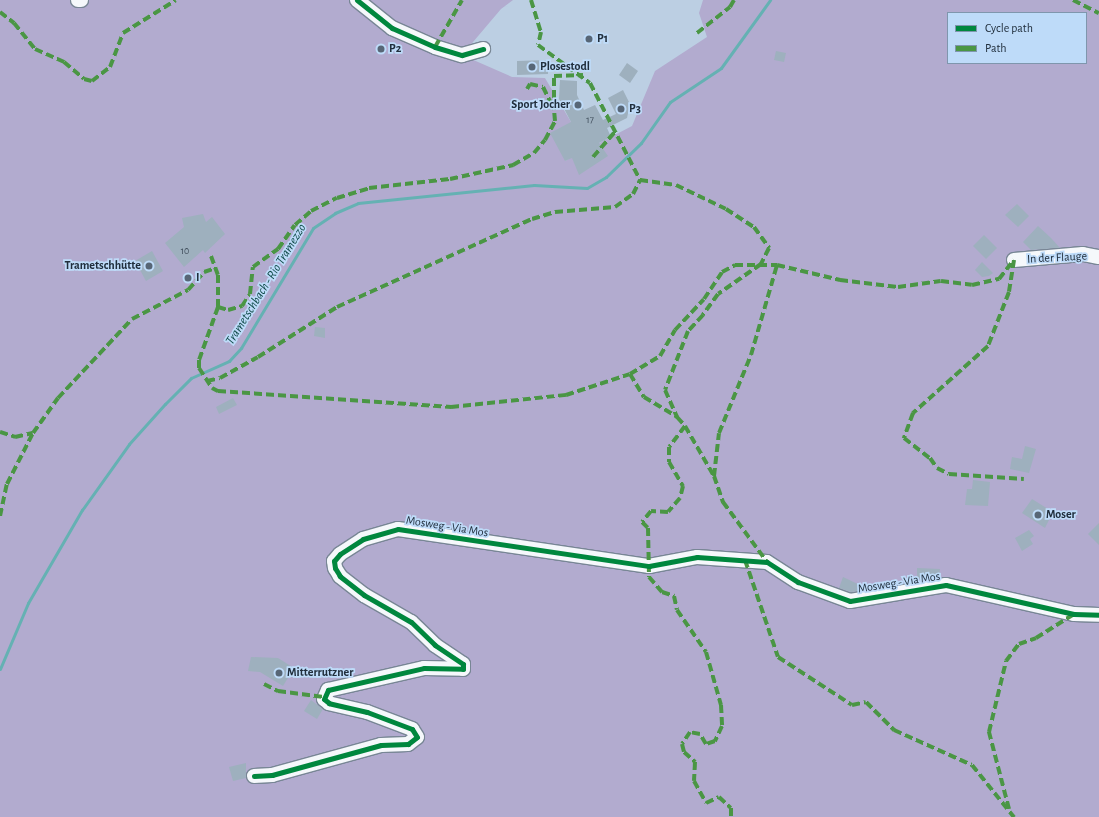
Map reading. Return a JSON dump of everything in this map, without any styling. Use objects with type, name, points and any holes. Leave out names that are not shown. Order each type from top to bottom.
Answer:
[{"type":"street","points":[[357,0],[392,28],[435,47],[462,55],[483,49]]},
{"type":"street","name":"In der Flauge","points":[[1014,260],[1083,254],[1099,257]]},
{"type":"street","name":"Mosweg - Via Mos","points":[[254,776],[272,776],[381,745],[408,744],[417,737],[412,729],[367,712],[329,703],[324,699],[328,690],[424,668],[463,669],[463,664],[435,645],[411,622],[364,595],[340,576],[335,568],[334,561],[340,554],[363,539],[398,529],[649,566],[697,557],[767,562],[798,582],[850,601],[864,601],[946,585],[1074,614],[1099,615]]},
{"type":"shaded area","points":[[0,0],[513,0],[501,9],[462,55],[512,77],[545,78],[571,122],[565,161],[632,126],[655,71],[707,37],[699,13],[703,0],[1099,0],[1099,817],[0,817]]},
{"type":"building","points":[[776,51],[786,53],[784,62],[774,60]]},
{"type":"building","points":[[548,60],[548,74],[517,75],[517,61]]},
{"type":"building","points":[[627,63],[638,71],[630,83],[619,75]]},
{"type":"building","points":[[560,80],[577,81],[577,95],[584,110],[595,105],[603,120],[616,114],[608,98],[623,90],[630,104],[627,118],[607,128],[611,137],[599,143],[608,156],[579,175],[572,158],[565,161],[550,133],[571,122],[559,99]]},
{"type":"building","points":[[1017,204],[1029,216],[1018,227],[1005,215]]},
{"type":"building","points":[[203,214],[206,222],[212,217],[225,234],[205,253],[203,250],[184,267],[165,243],[184,227],[182,218]]},
{"type":"building","points":[[1038,226],[1060,248],[1031,250],[1023,242]]},
{"type":"building","points":[[984,235],[997,248],[986,259],[973,246]]},
{"type":"building","points":[[152,251],[163,271],[146,281],[135,261]]},
{"type":"building","points":[[982,262],[993,273],[989,276],[982,277],[975,270]]},
{"type":"building","points":[[315,327],[325,328],[325,338],[314,336]]},
{"type":"building","points":[[233,398],[237,405],[219,414],[216,407]]},
{"type":"building","points":[[1025,446],[1036,449],[1029,473],[1010,469],[1012,457],[1022,459]]},
{"type":"building","points":[[973,480],[990,482],[988,506],[965,505],[967,489],[972,489]]},
{"type":"building","name":"Moser","points":[[1032,499],[1053,512],[1045,528],[1022,513]]},
{"type":"building","points":[[1099,523],[1099,545],[1088,534]]},
{"type":"building","points":[[1029,530],[1034,536],[1030,539],[1033,544],[1022,551],[1015,538]]},
{"type":"building","points":[[917,568],[940,569],[939,578],[917,579]]},
{"type":"building","points":[[843,577],[862,586],[860,591],[851,592],[839,588]]},
{"type":"building","points":[[251,657],[278,658],[294,668],[283,686],[260,672],[248,671]]},
{"type":"building","points":[[311,700],[323,709],[317,719],[304,711]]},
{"type":"building","points":[[246,763],[246,778],[233,781],[229,767]]},
{"type":"waterway","name":"Trametschbach - Rio Tramezzo","points":[[0,669],[28,603],[82,510],[129,444],[165,404],[191,378],[229,361],[241,348],[313,228],[335,213],[358,203],[534,185],[587,188],[606,177],[641,143],[670,102],[721,68],[770,0]]},
{"type":"marked path","points":[[0,12],[14,23],[35,49],[64,62],[84,79],[92,81],[110,67],[123,33],[176,0]]},
{"type":"marked path","points":[[435,47],[462,0]]},
{"type":"marked path","points":[[531,0],[541,32],[538,45],[590,83],[640,180]]},
{"type":"marked path","points":[[697,33],[730,7],[734,0]]},
{"type":"marked path","points":[[1073,0],[1099,13]]},
{"type":"marked path","points":[[527,89],[530,84],[543,87],[554,110],[554,76],[583,75]]},
{"type":"marked path","points":[[218,307],[228,310],[242,306],[250,294],[253,267],[278,249],[295,225],[311,211],[337,198],[369,188],[450,179],[513,165],[534,153],[545,140],[555,121],[554,110]]},
{"type":"marked path","points":[[593,157],[615,132]]},
{"type":"marked path","points":[[640,180],[676,185],[726,209],[754,227],[769,248],[761,264],[718,294],[703,315],[688,331],[665,390],[677,417]]},
{"type":"marked path","points":[[207,381],[220,378],[258,357],[337,307],[532,219],[555,212],[615,207],[633,194],[640,180]]},
{"type":"marked path","points":[[211,256],[218,275],[218,307],[199,360],[199,368],[212,388],[218,391],[451,407],[566,395],[630,374],[660,356],[675,330],[704,299],[722,272],[735,265],[777,265],[840,280],[898,287],[941,281],[972,285],[999,279],[1014,260]]},
{"type":"marked path","points":[[1014,260],[1009,292],[988,346],[913,413],[904,438],[930,458],[937,468],[949,474],[1024,479]]},
{"type":"marked path","points":[[714,476],[719,433],[751,355],[777,265]]},
{"type":"marked path","points":[[0,516],[7,484],[33,433],[58,398],[132,319],[188,290],[204,272],[213,269]]},
{"type":"marked path","points":[[630,374],[644,397],[677,417],[685,426],[669,447],[669,462],[683,486],[680,498],[668,512],[651,511],[642,522],[648,528],[649,577],[662,592],[674,596],[677,610],[706,652],[721,705],[722,726],[715,741],[706,744],[700,734],[690,732],[682,744],[684,752],[695,762],[694,781],[706,803],[719,797],[731,808],[731,817]]},
{"type":"marked path","points":[[685,426],[714,476],[723,502],[767,562]]},
{"type":"marked path","points":[[0,432],[15,437],[33,433]]},
{"type":"marked path","points":[[745,560],[778,657],[852,705],[866,702],[894,730],[972,765],[1014,817]]},
{"type":"marked path","points":[[1009,809],[989,732],[1006,661],[1019,644],[1036,638],[1074,614]]},
{"type":"marked path","points":[[264,684],[278,691],[324,697]]},
{"type":"cycle path","points":[[357,0],[392,28],[435,47],[462,55],[483,49]]},
{"type":"cycle path","points":[[254,776],[272,775],[381,745],[408,744],[417,737],[412,729],[367,712],[329,703],[324,699],[328,690],[424,668],[463,669],[463,664],[435,645],[411,622],[364,595],[340,576],[335,568],[334,561],[340,554],[363,539],[398,529],[649,566],[697,557],[767,562],[798,582],[850,601],[946,585],[1074,614],[1099,615]]},
{"type":"place","name":"P1","points":[[589,39]]},
{"type":"place","name":"P2","points":[[381,49]]},
{"type":"place","name":"Plosestodl","points":[[532,67]]},
{"type":"place","name":"Sport Jocher","points":[[578,105]]},
{"type":"place","name":"P3","points":[[621,109]]},
{"type":"place","name":"Trametschhütte","points":[[149,266]]},
{"type":"place","name":"I","points":[[188,278]]},
{"type":"place","name":"Moser","points":[[1038,515]]},
{"type":"place","name":"Mitterrutzner","points":[[279,673]]}]
